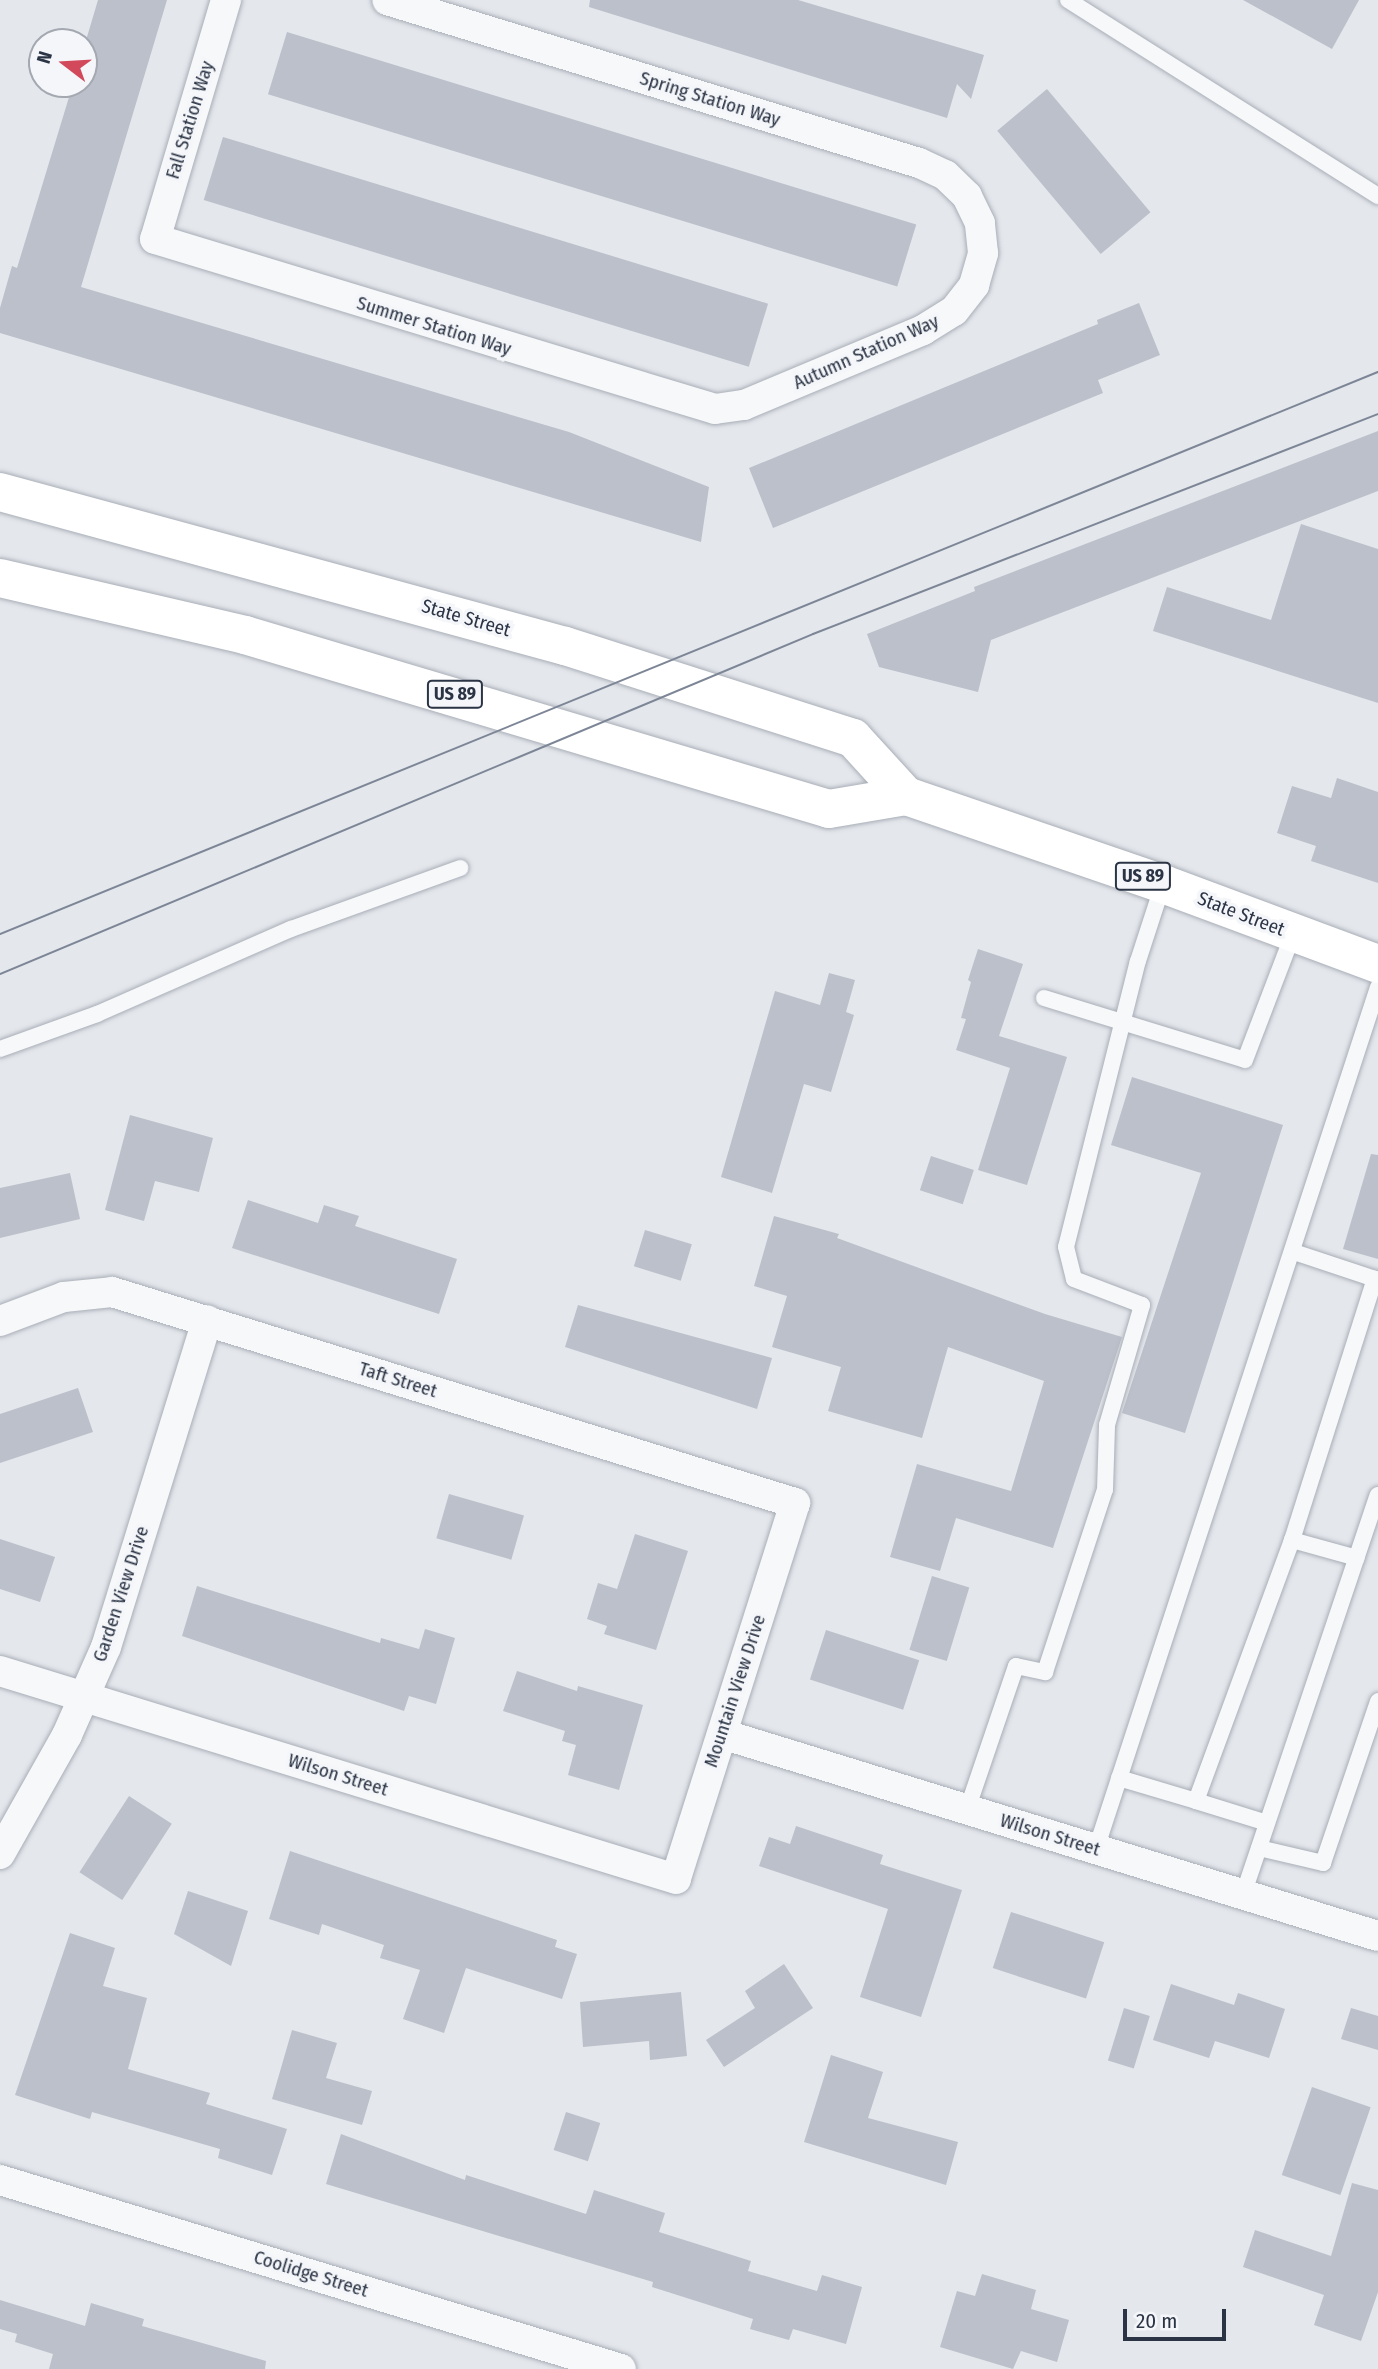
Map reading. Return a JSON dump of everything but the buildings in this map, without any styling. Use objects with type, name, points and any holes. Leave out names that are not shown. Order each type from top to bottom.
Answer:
[{"type":"main road","name":"State Street","points":[[0,492],[565,646],[853,737],[906,796]]},
{"type":"main road","name":"State Street","points":[[0,578],[245,635],[829,809],[906,796],[1163,884],[1378,964]]},
{"type":"street","name":"Fall Station Way","points":[[155,239],[226,0]]},
{"type":"street","name":"Spring Station Way","points":[[387,0],[919,163],[945,175],[967,196],[980,223],[983,253]]},
{"type":"street","name":"Summer Station Way","points":[[155,239],[715,409]]},
{"type":"street","name":"Autumn Station Way","points":[[715,409],[744,405],[923,330],[954,312],[974,285],[983,253]]},
{"type":"street","name":"Taft Street","points":[[0,1321],[87,1292],[112,1292],[795,1503]]},
{"type":"street","name":"Garden View Drive","points":[[0,1854],[85,1698],[106,1647],[207,1320]]},
{"type":"street","name":"Mountain View Drive","points":[[676,1880],[795,1503]]},
{"type":"street","name":"Wilson Street","points":[[0,1671],[676,1880]]},
{"type":"street","name":"Wilson Street","points":[[722,1734],[1378,1936]]},
{"type":"street","name":"Coolidge Street","points":[[0,2180],[621,2369]]},
{"type":"lane","points":[[1068,0],[1378,196]]},
{"type":"lane","points":[[0,1049],[97,1014],[290,929],[460,869]]},
{"type":"lane","points":[[967,1810],[1016,1666],[1045,1672],[1105,1490],[1107,1425],[1142,1305],[1074,1279],[1066,1247],[1122,1022],[1163,884]]},
{"type":"lane","points":[[1044,998],[1245,1060],[1293,934]]},
{"type":"lane","points":[[1096,1849],[1294,1252],[1378,986]]},
{"type":"lane","points":[[1195,1801],[1292,1540],[1377,1280],[1294,1252]]},
{"type":"lane","points":[[1243,1895],[1357,1558],[1375,1516],[1378,1495]]},
{"type":"lane","points":[[1292,1540],[1357,1558]]},
{"type":"lane","points":[[1259,1848],[1323,1863],[1378,1702]]},
{"type":"lane","points":[[1119,1777],[1267,1823]]},
{"type":"tram line","points":[[0,934],[1378,372]]},
{"type":"tram line","points":[[0,974],[813,634],[1378,414]]}]
